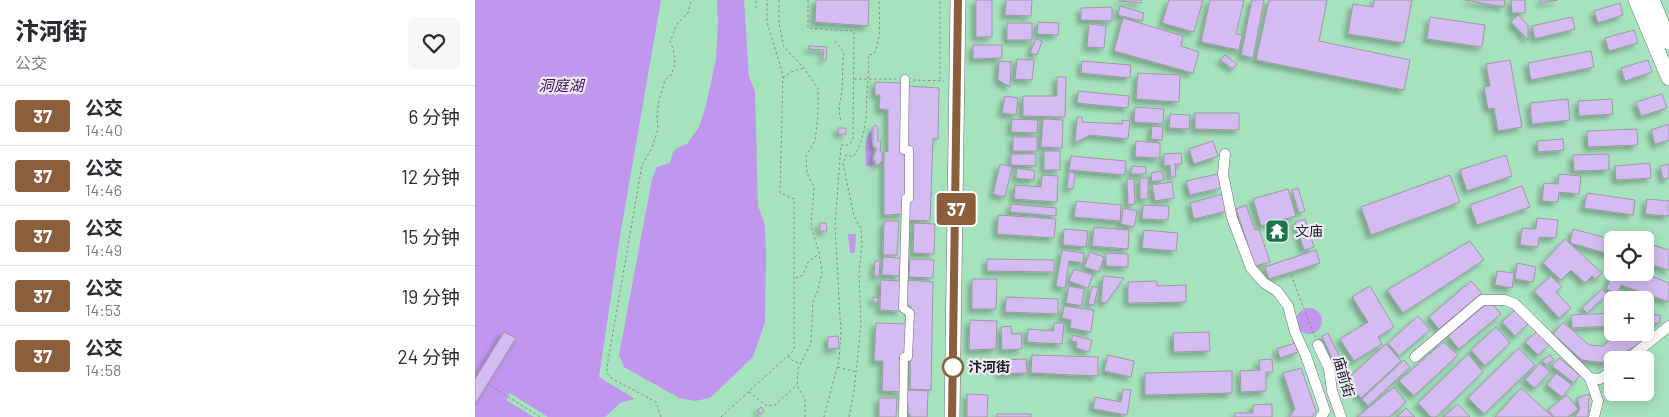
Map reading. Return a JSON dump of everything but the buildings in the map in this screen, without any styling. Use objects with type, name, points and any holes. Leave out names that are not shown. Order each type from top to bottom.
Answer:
[{"type":"main road","points":[[947,417],[953,0]]},
{"type":"main road","points":[[952,417],[958,0]]},
{"type":"main road","points":[[1636,0],[1669,78]]},
{"type":"main road","points":[[1652,0],[1669,42]]},
{"type":"street","points":[[903,417],[904,357],[909,357],[910,313],[903,308],[906,198],[909,198],[909,150],[904,150],[905,79]]},
{"type":"street","points":[[1225,154],[1223,174],[1235,226],[1251,268],[1264,284],[1277,291],[1288,306],[1295,332],[1306,356],[1325,412],[1321,417]]},
{"type":"street","points":[[1415,357],[1482,300],[1505,300],[1515,304],[1590,378],[1598,401],[1594,417]]},
{"type":"street","points":[[1638,351],[1669,326]]},
{"type":"street","name":"庙前街","points":[[1318,345],[1329,368],[1333,391],[1341,417]]},
{"type":"street","points":[[1590,378],[1600,379],[1604,376]]},
{"type":"path","points":[[661,417],[656,402],[611,378],[607,373],[607,367],[643,165],[652,148],[658,129],[659,100],[665,80],[671,75],[674,68],[673,48],[669,42],[677,24],[688,13],[691,0]]},
{"type":"path","points":[[756,0],[756,8]]},
{"type":"path","points":[[721,417],[794,350],[794,199],[780,194],[783,79],[767,22],[767,0]]},
{"type":"path","points":[[779,0],[779,24],[784,47],[805,68],[818,90],[818,116],[815,141],[806,156],[807,173],[814,187],[811,227],[822,272],[818,290],[813,301],[811,343],[798,369],[797,385],[805,400],[805,417]]},
{"type":"path","points":[[808,0],[808,28],[854,31],[853,142],[849,145],[841,145],[835,226],[841,335],[838,367],[824,417]]},
{"type":"path","points":[[849,417],[861,325],[859,274],[862,245],[861,229],[854,216],[843,164],[846,155],[853,157],[863,138],[870,68],[868,55],[874,54],[877,47],[879,0]]},
{"type":"path","points":[[940,80],[941,0]]},
{"type":"path","points":[[835,41],[844,52],[841,66],[842,88],[838,107],[841,121]]},
{"type":"path","points":[[783,79],[791,72],[805,68]]},
{"type":"path","points":[[854,79],[868,78]]},
{"type":"path","points":[[795,278],[803,275],[808,262],[819,254]]},
{"type":"path","points":[[1291,276],[1318,345]]},
{"type":"path","points":[[787,356],[795,362],[801,363]]},
{"type":"path","points":[[838,367],[856,372]]},
{"type":"path","points":[[748,392],[767,406],[775,405],[797,385]]},
{"type":"path","points":[[491,386],[540,417]]},
{"type":"green space","points":[[475,0],[1669,0],[1669,417],[475,417]]},
{"type":"water","name":"洞庭湖","points":[[475,0],[661,0],[620,236],[599,377],[635,399],[620,403],[605,417],[548,417],[510,393],[506,400],[534,417],[475,417]]},
{"type":"water","points":[[717,0],[744,0],[749,77],[755,91],[758,206],[765,225],[765,322],[753,357],[710,398],[695,401],[679,398],[624,367],[619,355],[652,179],[657,167],[670,163],[673,152],[687,144],[699,127],[706,105],[716,59]]},
{"type":"water","points":[[871,131],[874,150],[873,166],[866,166],[866,143]]},
{"type":"water","points":[[848,234],[856,234],[855,253],[850,253]]},
{"type":"water","points":[[1309,308],[1318,312],[1322,321],[1318,330],[1309,334],[1300,330],[1296,321],[1300,312]]},
{"type":"bus line","name":"37","points":[[952,417],[958,0]]},
{"type":"place","name":"文庙","points":[[1277,231]]},
{"type":"place","name":"汴河街","points":[[953,367]]}]
